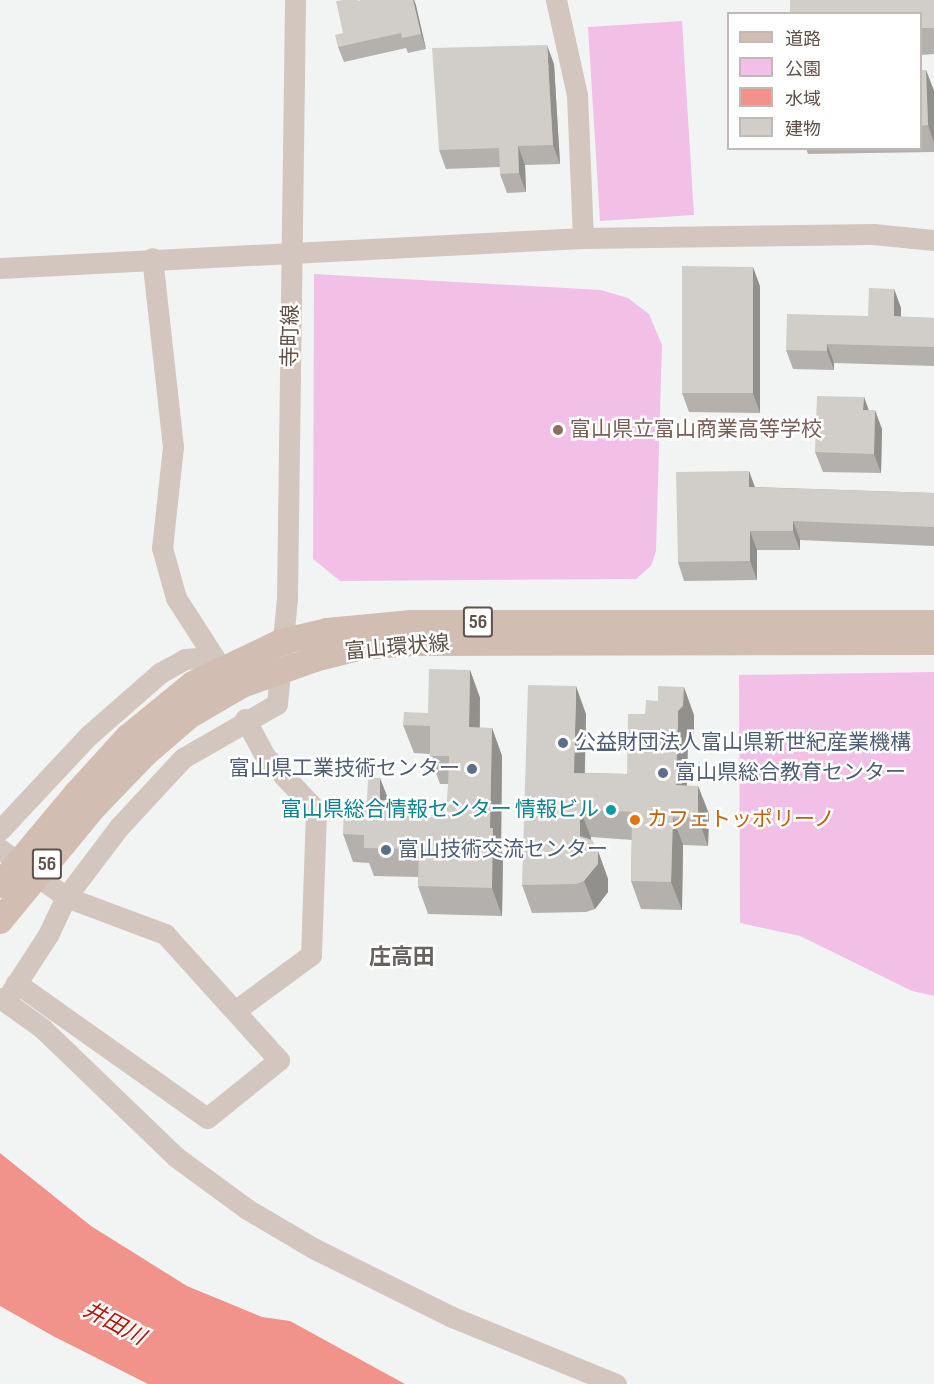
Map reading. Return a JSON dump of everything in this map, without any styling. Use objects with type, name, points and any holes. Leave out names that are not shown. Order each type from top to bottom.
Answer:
[{"type":"main road","name":"富山環状線","points":[[0,921],[128,737],[193,684],[281,642],[327,631],[412,622],[934,623]]},
{"type":"main road","name":"富山環状線","points":[[0,885],[86,800],[189,716],[242,685],[280,671],[362,647],[415,643],[934,642]]},
{"type":"street","name":"寺町線","points":[[245,719],[277,704],[281,642],[287,598],[294,0]]},
{"type":"street","points":[[556,0],[577,95],[583,238]]},
{"type":"street","points":[[0,268],[292,250],[583,238],[873,234],[934,240]]},
{"type":"street","points":[[0,830],[88,736],[160,674],[185,659],[214,657],[176,597],[162,549],[173,447],[152,258]]},
{"type":"street","points":[[7,994],[66,897],[119,827],[183,758],[245,719],[265,756],[316,810],[315,854],[311,955],[236,1010]]},
{"type":"street","points":[[0,849],[66,897],[165,934],[279,1060],[207,1118],[7,994]]},
{"type":"street","points":[[7,994],[177,1157],[247,1209],[315,1250],[452,1317],[616,1384]]},
{"type":"green space","points":[[682,21],[694,215],[600,221],[588,27]]},
{"type":"green space","points":[[314,274],[601,290],[628,298],[649,314],[662,345],[656,551],[651,566],[636,579],[340,581],[313,559]]},
{"type":"green space","points":[[934,672],[934,996],[912,991],[800,936],[740,923],[739,675]]},
{"type":"water","name":"井田川","points":[[0,1153],[91,1226],[187,1286],[262,1317],[290,1321],[405,1384],[148,1384],[53,1336],[0,1306]]},
{"type":"building","points":[[413,0],[421,34],[402,38],[401,33],[338,47],[335,35],[343,33],[336,1]]},
{"type":"building","points":[[790,0],[934,0],[934,28],[922,28],[922,12],[790,12]]},
{"type":"building","points":[[547,45],[553,145],[518,146],[519,173],[500,174],[499,148],[439,150],[432,48]]},
{"type":"building","points":[[922,70],[926,70],[928,125],[922,126]]},
{"type":"building","points":[[682,266],[753,267],[753,393],[682,393]]},
{"type":"building","points":[[869,288],[894,289],[894,316],[934,318],[934,347],[827,344],[827,351],[786,350],[787,314],[868,316]]},
{"type":"building","points":[[817,396],[864,397],[863,410],[875,410],[874,454],[815,452]]},
{"type":"building","points":[[749,471],[749,487],[934,493],[934,527],[793,521],[793,531],[750,531],[750,561],[678,562],[676,472]]},
{"type":"building","points":[[429,669],[470,670],[469,727],[492,728],[490,828],[493,828],[492,888],[418,886],[419,849],[364,848],[364,835],[343,834],[344,801],[367,801],[368,778],[380,778],[380,800],[412,801],[412,815],[447,816],[449,756],[430,756],[430,726],[403,725],[404,712],[428,713]]},
{"type":"building","points":[[528,685],[576,686],[574,773],[627,774],[628,714],[645,714],[646,700],[658,701],[658,686],[684,687],[683,706],[678,711],[676,785],[698,786],[698,818],[673,817],[671,882],[631,881],[632,812],[580,809],[580,836],[592,840],[598,851],[598,864],[584,881],[576,884],[522,885]]},
{"type":"place","name":"富山県立富山商業高等学校","points":[[558,430]]},
{"type":"place","name":"公益財団法人富山県新世紀産業機構","points":[[563,743]]},
{"type":"place","name":"富山県工業技術センター","points":[[472,769]]},
{"type":"place","name":"富山県総合教育センター","points":[[663,773]]},
{"type":"place","name":"富山県総合情報センター 情報ビル","points":[[611,810]]},
{"type":"place","name":"カフェトッポリーノ","points":[[635,820]]},
{"type":"place","name":"富山技術交流センター","points":[[386,850]]},
{"type":"district","name":"庄高田","points":[[402,958]]}]
